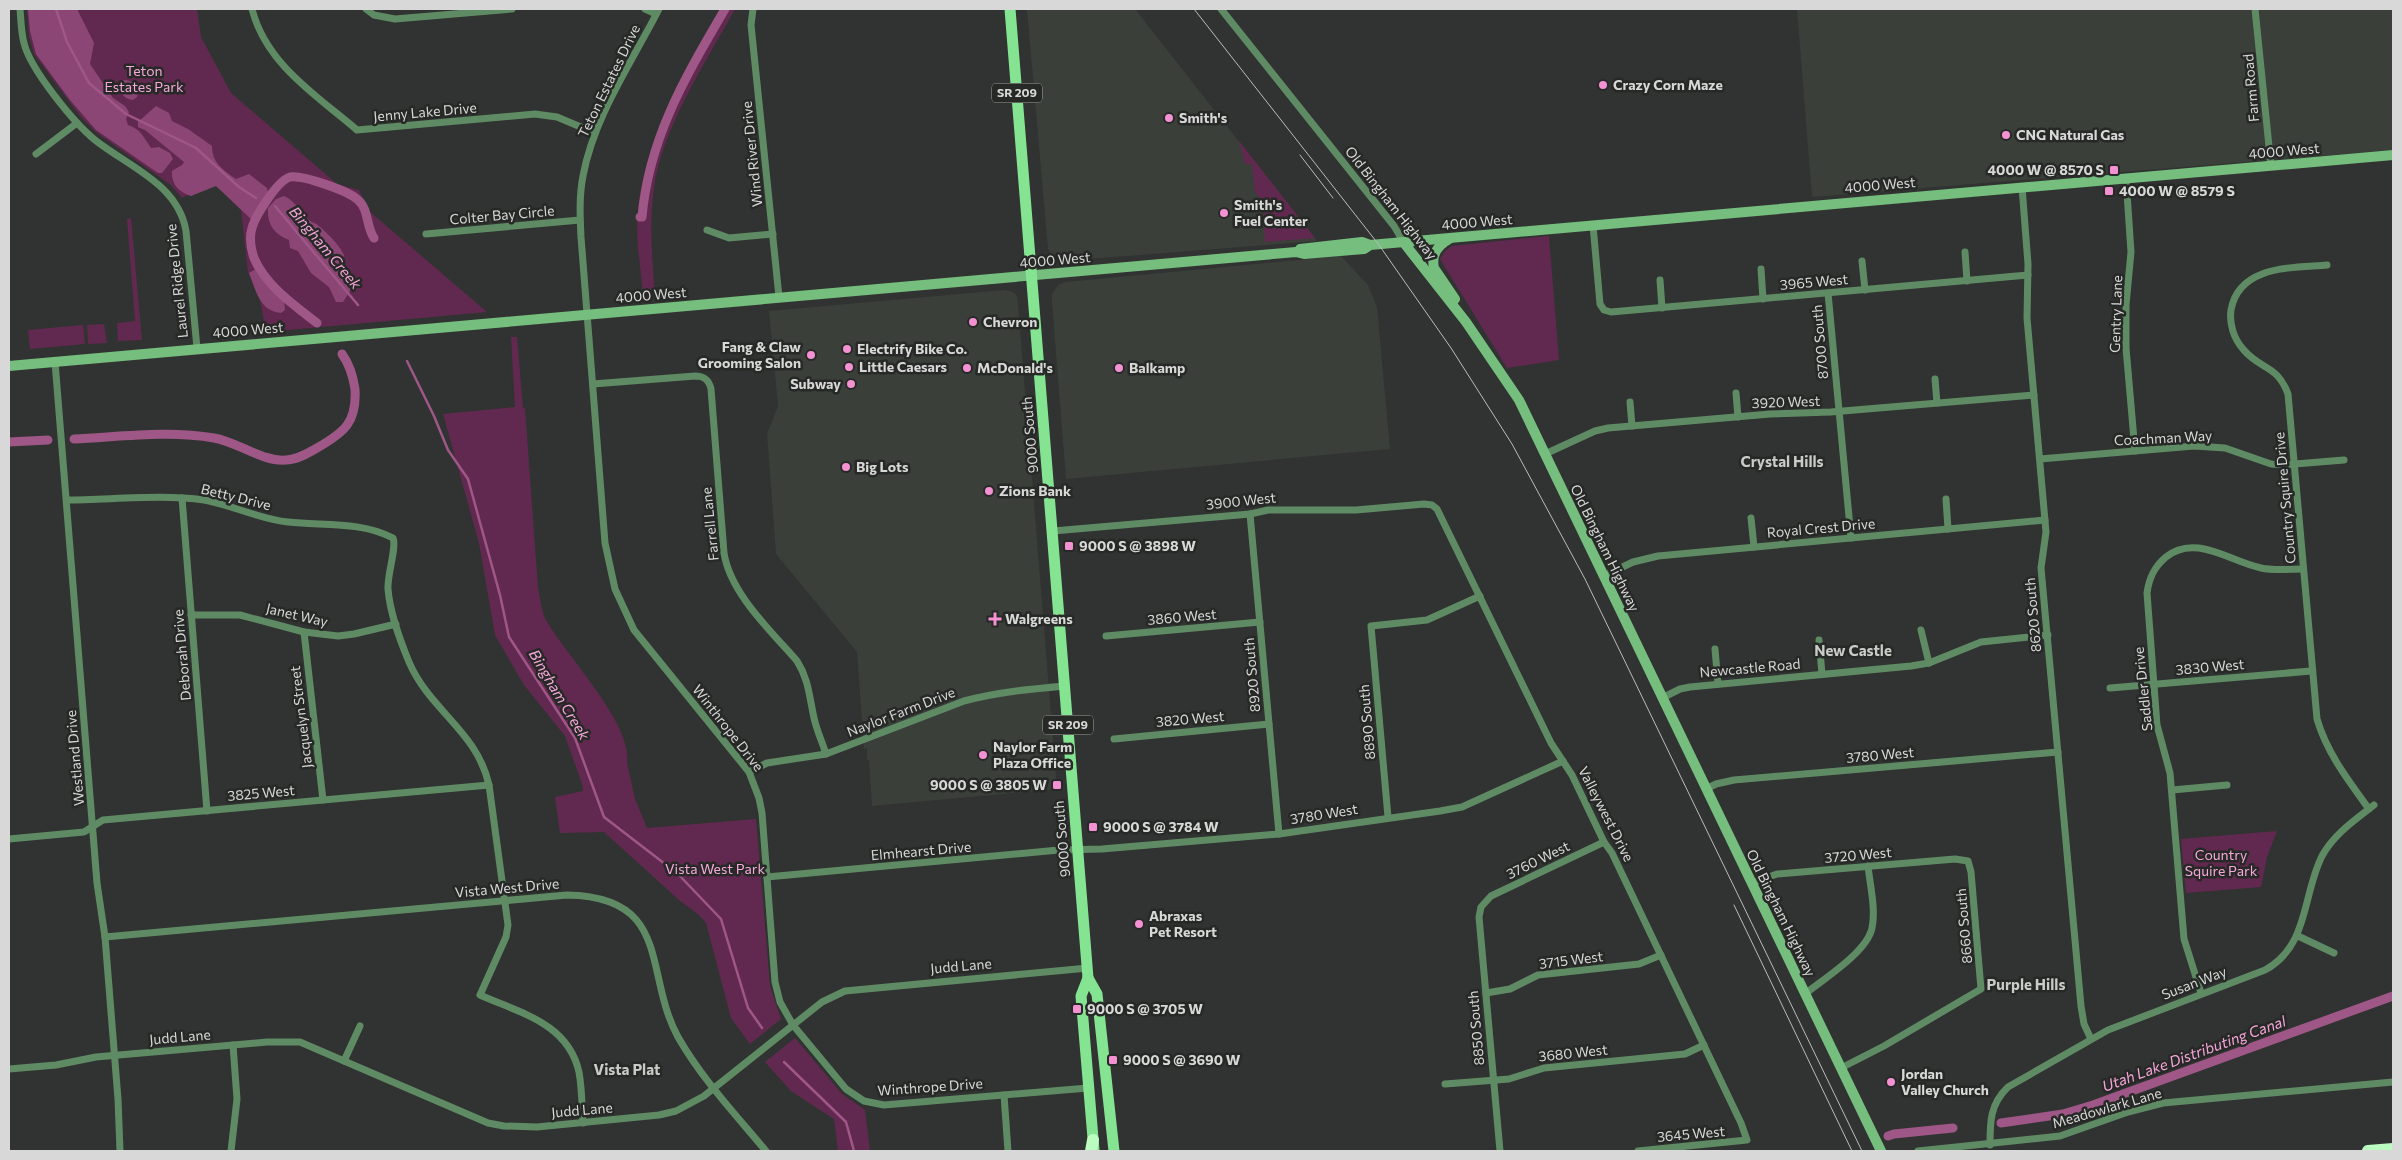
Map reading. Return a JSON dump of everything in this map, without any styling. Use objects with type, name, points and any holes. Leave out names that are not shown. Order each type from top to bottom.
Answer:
[{"type":"highway","points":[[2368,1151],[2393,1149]]},
{"type":"main road","name":"9000 South","points":[[1010,9],[1088,973],[1097,994],[1114,1151]]},
{"type":"main road","name":"4000 West","points":[[9,366],[1296,252],[1304,254],[1364,249],[1370,246],[1593,225],[2393,155]]},
{"type":"main road","points":[[1451,238],[1437,248],[1433,262],[1455,298],[1466,322]]},
{"type":"main road","name":"Old Bingham Highway","points":[[1404,243],[1466,322],[1515,394],[1881,1151]]},
{"type":"main road","name":"9000 South","points":[[1088,973],[1081,996],[1092,1148]]},
{"type":"street","name":"Laurel Ridge Drive","points":[[20,9],[24,42],[29,58],[77,123],[94,140],[164,189],[178,205],[184,217],[186,231],[197,348]]},
{"type":"street","name":"Jenny Lake Drive","points":[[252,9],[261,34],[278,60],[357,130],[535,114],[557,117],[595,133]]},
{"type":"street","points":[[366,9],[374,15],[395,19],[512,9]]},
{"type":"street","points":[[645,9],[658,12]]},
{"type":"street","name":"Wind River Drive","points":[[753,9],[751,25],[780,297]]},
{"type":"street","name":"Old Bingham Highway","points":[[1221,9],[1394,226],[1404,243]]},
{"type":"street","name":"Farm Road","points":[[2254,9],[2258,31],[2270,166]]},
{"type":"street","name":"Teton Estates Drive","points":[[588,314],[580,220],[583,176],[595,133],[658,12]]},
{"type":"street","points":[[36,154],[77,123]]},
{"type":"street","name":"Gentry Lane","points":[[2126,178],[2131,252],[2126,305],[2126,348],[2135,451]]},
{"type":"street","name":"8620 South","points":[[2022,187],[2028,275],[2027,318],[2046,532],[2041,568],[2081,1006],[2084,1024],[2091,1039]]},
{"type":"street","name":"Colter Bay Circle","points":[[426,234],[580,220]]},
{"type":"street","name":"3965 West","points":[[1593,225],[1600,304],[1604,310],[1619,312],[2028,275]]},
{"type":"street","points":[[708,230],[729,238],[773,234]]},
{"type":"street","points":[[1965,252],[1967,281]]},
{"type":"street","points":[[1862,262],[1865,290]]},
{"type":"street","name":"Country Squire Drive","points":[[2327,265],[2278,269],[2254,277],[2233,301],[2231,314],[2232,328],[2242,349],[2250,357],[2270,368],[2284,384],[2290,406],[2314,703],[2321,734],[2334,760],[2372,807]]},
{"type":"street","points":[[1761,270],[1763,299]]},
{"type":"street","points":[[1660,280],[1662,308]]},
{"type":"street","name":"8700 South","points":[[1828,293],[1851,538]]},
{"type":"street","name":"Winthrope Drive","points":[[588,314],[608,566],[618,596],[634,630],[749,772],[759,798],[775,982],[780,1002],[793,1025],[846,1089],[864,1101],[884,1105],[1088,1088]]},
{"type":"street","name":"Westland Drive","points":[[55,362],[92,826],[97,883],[105,937],[120,1151]]},
{"type":"street","name":"Farrell Lane","points":[[593,384],[695,376],[708,380],[711,389],[724,553],[728,570],[738,590],[801,667],[809,688],[814,717],[826,754]]},
{"type":"street","points":[[1935,379],[1937,403]]},
{"type":"street","points":[[1736,393],[1738,417]]},
{"type":"street","name":"3920 West","points":[[1545,454],[1595,431],[1632,426],[1738,417],[1839,412],[2034,395]]},
{"type":"street","points":[[1630,402],[1632,426]]},
{"type":"street","name":"Coachman Way","points":[[2040,458],[2211,446],[2225,448],[2271,464],[2344,460]]},
{"type":"street","name":"Betty Drive","points":[[67,500],[182,498],[214,502],[276,521],[374,530],[393,538],[394,541],[388,573],[388,590],[396,624]]},
{"type":"street","name":"Deborah Drive","points":[[182,498],[208,811]]},
{"type":"street","points":[[1946,500],[1948,529]]},
{"type":"street","name":"3900 West","points":[[1053,531],[1250,514],[1268,510],[1356,510],[1424,504],[1432,505]]},
{"type":"street","name":"Valleywest Drive","points":[[1432,505],[1440,513],[1551,743],[1572,775],[1604,842],[1612,853],[1704,1045],[1747,1140]]},
{"type":"street","name":"8920 South","points":[[1250,514],[1279,834]]},
{"type":"street","points":[[1751,518],[1754,546]]},
{"type":"street","name":"Royal Crest Drive","points":[[1604,576],[1645,558],[1754,546],[2045,520]]},
{"type":"street","name":"Saddler Drive","points":[[2202,993],[2184,939],[2169,765],[2157,725],[2147,593],[2152,574],[2157,566],[2171,554],[2180,550],[2199,548],[2261,568],[2303,569]]},
{"type":"street","name":"8890 South","points":[[1388,817],[1371,626],[1427,620],[1480,596]]},
{"type":"street","name":"Janet Way","points":[[191,615],[240,615],[304,632],[338,636],[396,624]]},
{"type":"street","name":"3860 West","points":[[1106,636],[1260,622]]},
{"type":"street","points":[[396,624],[405,651],[418,679],[476,750],[485,767],[506,900],[508,925],[506,937],[480,995],[556,1031],[568,1045],[578,1072],[583,1123]]},
{"type":"street","points":[[1921,630],[1929,663]]},
{"type":"street","name":"Jacquelyn Street","points":[[304,632],[323,800]]},
{"type":"street","name":"Newcastle Road","points":[[1662,698],[1680,689],[1718,684],[1929,663],[1981,642],[2048,635]]},
{"type":"street","points":[[1819,640],[1822,674]]},
{"type":"street","points":[[1715,649],[1718,684]]},
{"type":"street","name":"3830 West","points":[[2110,688],[2311,671]]},
{"type":"street","name":"Naylor Farm Drive","points":[[749,772],[767,763],[826,754],[964,701],[1006,691],[1065,686]]},
{"type":"street","name":"3820 West","points":[[1114,739],[1269,724]]},
{"type":"street","name":"3780 West","points":[[1706,789],[1716,784],[1734,780],[2058,752]]},
{"type":"street","name":"3780 West","points":[[1078,850],[1279,834],[1462,807],[1564,761]]},
{"type":"street","name":"3825 West","points":[[9,839],[84,832],[103,820],[489,785]]},
{"type":"street","points":[[2172,790],[2227,785]]},
{"type":"street","name":"Susan Way","points":[[1990,1145],[1990,1119],[1993,1108],[2008,1087],[2091,1039],[2272,966],[2289,950],[2298,936],[2313,877],[2322,856],[2337,836],[2372,807]]},
{"type":"street","name":"3760 West","points":[[1483,903],[1492,896],[1604,842]]},
{"type":"street","name":"Elmhearst Drive","points":[[766,877],[1078,850]]},
{"type":"street","name":"3720 West","points":[[1752,884],[1777,874],[1955,859],[1968,861]]},
{"type":"street","name":"8660 South","points":[[1841,1068],[1884,1046],[1981,989],[1971,872],[1968,861]]},
{"type":"street","points":[[1805,994],[1860,949],[1869,938],[1873,915],[1868,866]]},
{"type":"street","name":"Vista West Drive","points":[[105,937],[567,895],[589,895],[604,899],[633,917],[647,936],[653,949],[668,1012],[677,1034],[692,1060],[766,1151]]},
{"type":"street","name":"8850 South","points":[[1483,903],[1480,918],[1492,1080],[1500,1151]]},
{"type":"street","points":[[2298,936],[2334,953]]},
{"type":"street","name":"3715 West","points":[[1486,993],[1510,989],[1538,975],[1639,964],[1661,955]]},
{"type":"street","name":"Judd Lane","points":[[9,1069],[56,1065],[114,1055],[232,1045],[300,1042],[488,1123],[518,1127],[583,1123],[659,1116],[690,1105],[822,1002],[853,989],[1088,973]]},
{"type":"street","points":[[344,1061],[360,1026]]},
{"type":"street","points":[[231,1151],[236,1099],[232,1045]]},
{"type":"street","name":"3680 West","points":[[1445,1084],[1516,1077],[1544,1068],[1685,1054],[1704,1045]]},
{"type":"street","name":"Meadowlark Lane","points":[[1918,1151],[1990,1145],[2065,1134],[2128,1112],[2163,1103],[2393,1082]]},
{"type":"street","points":[[1004,1095],[1008,1151]]},
{"type":"street","name":"3645 West","points":[[1638,1151],[1747,1140]]},
{"type":"shaded area","points":[[28,9],[77,9],[94,43],[90,64],[113,98],[125,106],[129,112],[126,119],[128,125],[139,131],[151,148],[159,147],[170,153],[173,159],[162,173],[158,173],[96,130],[70,100],[36,54],[30,31]]},
{"type":"shaded area","points":[[1027,9],[1135,9],[1317,241],[1063,261],[1055,259],[1048,249]]},
{"type":"shaded area","points":[[1797,9],[2393,9],[2393,150],[1812,197]]},
{"type":"shaded area","points":[[122,80],[132,82],[139,88],[137,97],[133,100],[124,96],[118,88]]},
{"type":"shaded area","points":[[156,106],[169,113],[172,121],[188,129],[212,146],[216,162],[236,179],[249,174],[267,188],[269,197],[252,220],[216,186],[191,196],[174,184],[172,171],[184,162],[145,130],[138,127],[138,122]]},
{"type":"shaded area","points":[[284,196],[292,201],[309,220],[318,225],[342,251],[344,255],[340,271],[351,283],[350,291],[343,302],[336,302],[329,287],[311,273],[298,251],[290,248],[289,240],[279,235],[272,228],[268,208],[276,199]]},
{"type":"shaded area","points":[[1341,256],[1368,285],[1377,307],[1390,449],[1066,479],[1052,302],[1052,294],[1058,285],[1065,282]]},
{"type":"shaded area","points":[[258,268],[269,277],[284,299],[285,310],[281,313],[268,308],[259,299],[249,273]]},
{"type":"shaded area","points":[[1004,290],[1013,292],[1017,296],[1018,304],[1057,789],[872,806],[869,760],[867,760],[867,748],[864,749],[857,652],[776,554],[767,434],[778,406],[769,311]]},
{"type":"green space","name":"Teton Estates Park","points":[[27,9],[197,9],[201,37],[231,93],[337,184],[359,190],[369,211],[487,312],[266,332],[260,300],[248,272],[241,210],[213,182],[182,198],[171,185],[97,133],[81,117],[34,54],[29,36]]},
{"type":"green space","points":[[721,9],[735,9],[675,119],[659,165],[654,188],[651,228],[655,294],[643,295],[637,221],[642,184],[649,157],[669,106]]},
{"type":"green space","points":[[1239,141],[1315,238],[1265,242],[1263,215],[1267,209],[1255,192],[1252,164],[1245,164]]},
{"type":"green space","points":[[131,218],[142,340],[118,341],[117,323],[135,321],[127,219]]},
{"type":"green space","points":[[1549,236],[1559,360],[1507,368],[1440,259],[1445,251],[1452,246]]},
{"type":"green space","points":[[104,324],[107,343],[88,344],[87,325]]},
{"type":"green space","points":[[83,325],[85,344],[30,349],[28,330]]},
{"type":"green space","name":"Vista West Park","points":[[511,337],[517,337],[523,408],[525,408],[538,588],[542,611],[554,633],[609,709],[619,729],[626,747],[627,763],[635,799],[647,828],[756,819],[770,986],[781,1019],[750,1044],[731,1018],[706,923],[699,915],[679,900],[604,832],[560,833],[555,797],[583,791],[582,784],[565,736],[524,685],[495,635],[479,543],[443,414],[515,407]]},
{"type":"green space","name":"Country Squire Park","points":[[2277,831],[2267,857],[2261,887],[2186,893],[2181,839]]},
{"type":"green space","points":[[795,1038],[842,1094],[865,1110],[870,1151],[838,1151],[834,1119],[791,1091],[765,1062]]},
{"type":"waterway","name":"Bingham Creek","points":[[56,9],[67,42],[89,83],[126,114],[196,148],[239,187],[256,198]]},
{"type":"waterway","points":[[640,217],[642,217],[652,160],[661,134],[683,83],[725,9]]},
{"type":"waterway","name":"Bingham Creek","points":[[317,323],[273,286],[254,258],[251,232],[254,222],[268,199],[279,185],[290,177],[305,178],[326,184],[353,196],[362,204],[374,238]]},
{"type":"waterway","name":"Bingham Creek","points":[[275,206],[358,305]]},
{"type":"waterway","points":[[74,439],[179,434],[223,440],[259,455],[277,460],[294,459],[335,437],[351,418],[354,410],[355,389],[351,371],[342,354]]},
{"type":"waterway","name":"Bingham Creek","points":[[407,361],[434,416],[448,450],[468,479],[500,595],[509,637],[575,738],[604,817],[678,874],[721,919],[748,1008],[762,1028]]},
{"type":"waterway","points":[[9,442],[48,440]]},
{"type":"waterway","name":"Utah Lake Distributing Canal","points":[[2001,1123],[2063,1114],[2093,1105],[2393,996]]},
{"type":"waterway","name":"Bingham Creek","points":[[784,1062],[846,1122],[854,1151]]},
{"type":"waterway","name":"Utah Lake Distributing Canal","points":[[1888,1136],[1953,1128]]},
{"type":"tram line","points":[[1194,9],[1379,245],[1451,348],[1512,444],[1585,579],[1862,1151]]},
{"type":"tram line","points":[[1300,155],[1333,198]]},
{"type":"tram line","points":[[1734,905],[1852,1151]]},
{"type":"place","name":"Crazy Corn Maze","points":[[1603,85]]},
{"type":"place","name":"Smith's","points":[[1169,118]]},
{"type":"place","name":"CNG Natural Gas","points":[[2006,135]]},
{"type":"place","name":"4000 W @ 8570 S","points":[[2114,170]]},
{"type":"place","name":"4000 W @ 8579 S","points":[[2109,191]]},
{"type":"place","name":"Smith's Fuel Center","points":[[1224,213]]},
{"type":"place","name":"Chevron","points":[[973,322]]},
{"type":"place","name":"Electrify Bike Co.","points":[[847,349]]},
{"type":"place","name":"Fang & Claw Grooming Salon","points":[[811,355]]},
{"type":"place","name":"Little Caesars","points":[[849,367]]},
{"type":"place","name":"McDonald's","points":[[967,368]]},
{"type":"place","name":"Balkamp","points":[[1119,368]]},
{"type":"place","name":"Subway","points":[[851,384]]},
{"type":"place","name":"Big Lots","points":[[846,467]]},
{"type":"place","name":"Zions Bank","points":[[989,491]]},
{"type":"place","name":"9000 S @ 3898 W","points":[[1069,546]]},
{"type":"place","name":"Walgreens","points":[[995,619]]},
{"type":"place","name":"Naylor Farm Plaza Office","points":[[983,755]]},
{"type":"place","name":"9000 S @ 3805 W","points":[[1057,785]]},
{"type":"place","name":"9000 S @ 3784 W","points":[[1093,827]]},
{"type":"place","name":"Abraxas Pet Resort","points":[[1139,924]]},
{"type":"place","name":"9000 S @ 3705 W","points":[[1077,1009]]},
{"type":"place","name":"9000 S @ 3690 W","points":[[1113,1060]]},
{"type":"place","name":"Jordan Valley Church","points":[[1891,1082]]},
{"type":"district","name":"Crystal Hills","points":[[1782,462]]},
{"type":"district","name":"New Castle","points":[[1853,651]]},
{"type":"district","name":"Purple Hills","points":[[2026,985]]},
{"type":"district","name":"Vista Plat","points":[[627,1070]]}]
